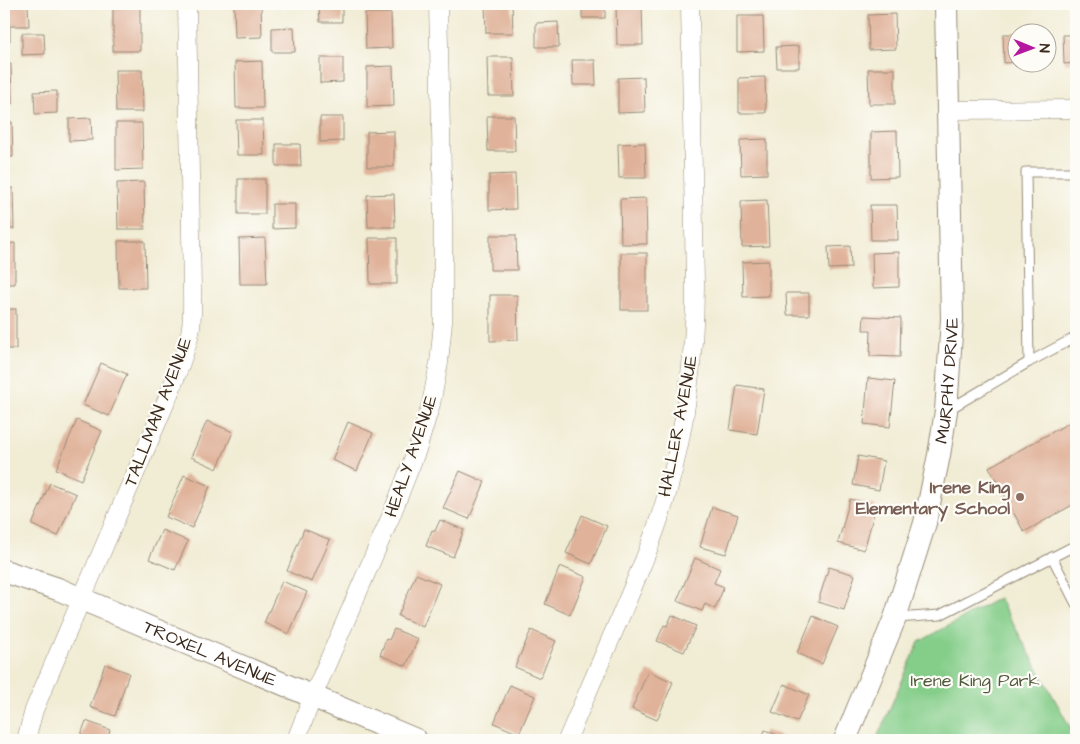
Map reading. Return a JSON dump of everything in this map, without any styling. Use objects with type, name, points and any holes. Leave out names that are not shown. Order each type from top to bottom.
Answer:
[{"type":"street","name":"TALLMAN AVENUE","points":[[26,740],[34,710],[168,397],[183,358],[190,332],[192,290],[186,4]]},
{"type":"street","name":"HEALY AVENUE","points":[[296,740],[313,696],[391,516],[418,447],[432,404],[439,363],[444,282],[438,4]]},
{"type":"street","name":"HALLER AVENUE","points":[[568,740],[652,539],[667,494],[687,399],[692,366],[696,285],[690,4]]},
{"type":"street","name":"MURPHY DRIVE","points":[[845,740],[895,618],[925,523],[940,456],[946,411],[952,318],[946,4]]},
{"type":"street","points":[[948,110],[1076,109]]},
{"type":"street","name":"TROXEL AVENUE","points":[[4,570],[58,589],[416,740]]},
{"type":"lane","points":[[1029,362],[1026,172],[1076,172]]},
{"type":"lane","points":[[946,411],[1029,362],[1076,337]]},
{"type":"lane","points":[[895,618],[940,615],[1076,546]]},
{"type":"lane","points":[[1052,557],[1076,604]]},
{"type":"green space","name":"Irene King Park","points":[[999,598],[1076,740],[876,740],[919,642]]},
{"type":"building","points":[[234,4],[261,4],[262,37],[235,38]]},
{"type":"building","points":[[319,4],[342,4],[342,22],[320,22]]},
{"type":"building","points":[[485,4],[512,4],[513,33],[486,33]]},
{"type":"building","points":[[582,4],[605,4],[605,18],[582,18]]},
{"type":"building","points":[[616,4],[642,4],[643,45],[617,45]]},
{"type":"building","points":[[779,4],[802,4],[802,6],[779,7]]},
{"type":"building","points":[[28,5],[29,26],[10,26],[10,41],[4,41],[4,6]]},
{"type":"building","points":[[113,5],[140,5],[140,51],[113,51]]},
{"type":"building","points":[[365,13],[391,13],[392,48],[366,49]]},
{"type":"building","points":[[895,14],[896,49],[869,50],[868,15]]},
{"type":"building","points":[[737,16],[763,16],[764,51],[737,52]]},
{"type":"building","points":[[558,22],[559,47],[536,47],[536,23]]},
{"type":"building","points":[[294,27],[295,52],[272,52],[272,28]]},
{"type":"building","points":[[22,33],[44,33],[45,54],[22,55]]},
{"type":"building","points":[[1003,34],[1008,34],[1008,63],[1004,63]]},
{"type":"building","points":[[1063,35],[1076,35],[1076,63],[1064,64]]},
{"type":"building","points":[[799,46],[799,68],[777,68],[776,47]]},
{"type":"building","points":[[487,57],[513,57],[514,96],[488,96]]},
{"type":"building","points":[[320,58],[343,58],[343,82],[320,83]]},
{"type":"building","points":[[572,60],[595,60],[596,85],[573,85]]},
{"type":"building","points":[[262,61],[263,108],[236,108],[235,62]]},
{"type":"building","points":[[4,64],[11,64],[12,104],[4,104]]},
{"type":"building","points":[[393,66],[394,106],[367,107],[367,67]]},
{"type":"building","points":[[868,69],[895,69],[895,104],[869,104]]},
{"type":"building","points":[[115,70],[142,70],[143,112],[116,112]]},
{"type":"building","points":[[644,77],[645,112],[618,113],[618,78]]},
{"type":"building","points":[[765,77],[766,113],[739,113],[739,78]]},
{"type":"building","points":[[57,91],[57,113],[35,114],[34,92]]},
{"type":"building","points":[[487,116],[514,116],[515,151],[488,151]]},
{"type":"building","points":[[320,117],[343,117],[343,141],[320,142]]},
{"type":"building","points":[[91,118],[92,140],[69,141],[69,119]]},
{"type":"building","points":[[236,120],[263,120],[264,155],[237,155]]},
{"type":"building","points":[[4,122],[12,122],[13,157],[4,157]]},
{"type":"building","points":[[116,123],[142,123],[143,169],[116,170]]},
{"type":"building","points":[[394,131],[394,167],[367,167],[367,132]]},
{"type":"building","points":[[897,131],[898,177],[871,178],[871,132]]},
{"type":"building","points":[[767,139],[767,174],[741,175],[740,140]]},
{"type":"building","points":[[645,143],[646,178],[619,178],[618,144]]},
{"type":"building","points":[[276,144],[300,144],[301,166],[276,166]]},
{"type":"building","points":[[515,174],[516,209],[489,210],[489,175]]},
{"type":"building","points":[[238,179],[265,179],[265,214],[238,214]]},
{"type":"building","points":[[144,182],[145,229],[118,229],[117,183]]},
{"type":"building","points":[[13,188],[14,229],[4,229],[4,189]]},
{"type":"building","points":[[394,194],[395,227],[368,227],[367,195]]},
{"type":"building","points":[[646,198],[647,244],[621,244],[620,199]]},
{"type":"building","points":[[767,200],[769,246],[742,247],[741,201]]},
{"type":"building","points":[[272,204],[295,204],[295,228],[272,229]]},
{"type":"building","points":[[870,205],[897,205],[898,240],[871,240]]},
{"type":"building","points":[[490,235],[516,235],[517,270],[490,270]]},
{"type":"building","points":[[265,238],[267,284],[240,284],[239,239]]},
{"type":"building","points":[[369,238],[397,238],[397,284],[370,284]]},
{"type":"building","points":[[118,241],[145,241],[146,288],[119,288]]},
{"type":"building","points":[[15,243],[15,284],[4,284],[4,244]]},
{"type":"building","points":[[850,246],[851,268],[829,269],[828,247]]},
{"type":"building","points":[[899,252],[899,287],[873,288],[872,253]]},
{"type":"building","points":[[621,253],[647,253],[647,310],[621,310]]},
{"type":"building","points":[[769,261],[769,296],[743,297],[742,262]]},
{"type":"building","points":[[786,293],[809,293],[809,315],[787,315]]},
{"type":"building","points":[[490,295],[517,295],[518,340],[490,341]]},
{"type":"building","points":[[4,309],[16,309],[16,349],[4,349]]},
{"type":"building","points":[[864,316],[901,318],[900,357],[870,356],[871,330],[863,330]]},
{"type":"building","points":[[101,363],[127,374],[109,416],[83,405]]},
{"type":"building","points":[[868,378],[895,381],[890,427],[864,424]]},
{"type":"building","points":[[737,385],[764,389],[757,434],[730,430]]},
{"type":"building","points":[[1076,419],[1076,503],[1024,532],[989,467]]},
{"type":"building","points":[[77,420],[102,431],[81,480],[56,469]]},
{"type":"building","points":[[207,421],[233,432],[217,469],[191,457]]},
{"type":"building","points":[[348,422],[373,433],[357,471],[332,460]]},
{"type":"building","points":[[858,456],[884,461],[879,490],[853,485]]},
{"type":"building","points":[[460,471],[485,482],[469,519],[443,508]]},
{"type":"building","points":[[184,475],[210,486],[192,528],[166,517]]},
{"type":"building","points":[[50,483],[76,494],[58,536],[32,525]]},
{"type":"building","points":[[850,499],[876,506],[864,550],[838,543]]},
{"type":"building","points":[[712,507],[738,515],[726,554],[700,547]]},
{"type":"building","points":[[582,515],[607,526],[591,564],[566,553]]},
{"type":"building","points":[[440,520],[464,530],[453,557],[426,546],[432,530],[435,531]]},
{"type":"building","points":[[304,529],[330,540],[312,582],[287,571]]},
{"type":"building","points":[[162,530],[188,541],[175,570],[149,559]]},
{"type":"building","points":[[695,558],[720,569],[714,583],[724,587],[715,609],[705,604],[702,611],[677,601]]},
{"type":"building","points":[[560,566],[586,577],[570,615],[545,604]]},
{"type":"building","points":[[829,567],[855,575],[844,610],[818,602]]},
{"type":"building","points":[[416,574],[440,584],[423,627],[398,616]]},
{"type":"building","points":[[282,581],[307,592],[289,634],[264,623]]},
{"type":"building","points":[[672,615],[696,626],[684,652],[657,641],[664,625],[667,626]]},
{"type":"building","points":[[813,616],[838,627],[822,664],[797,653]]},
{"type":"building","points":[[394,629],[418,639],[406,666],[380,655],[386,639],[389,640]]},
{"type":"building","points":[[531,630],[556,641],[540,678],[515,667]]},
{"type":"building","points":[[105,664],[129,673],[115,716],[90,707]]},
{"type":"building","points":[[648,671],[673,682],[657,720],[632,709]]},
{"type":"building","points":[[784,684],[809,695],[797,722],[772,712]]},
{"type":"building","points":[[510,685],[535,696],[519,734],[494,723]]},
{"type":"building","points":[[86,721],[110,730],[107,740],[79,740]]},
{"type":"building","points":[[765,730],[789,740],[761,740]]},
{"type":"place","name":"Irene King Elementary School","points":[[1020,497]]}]
